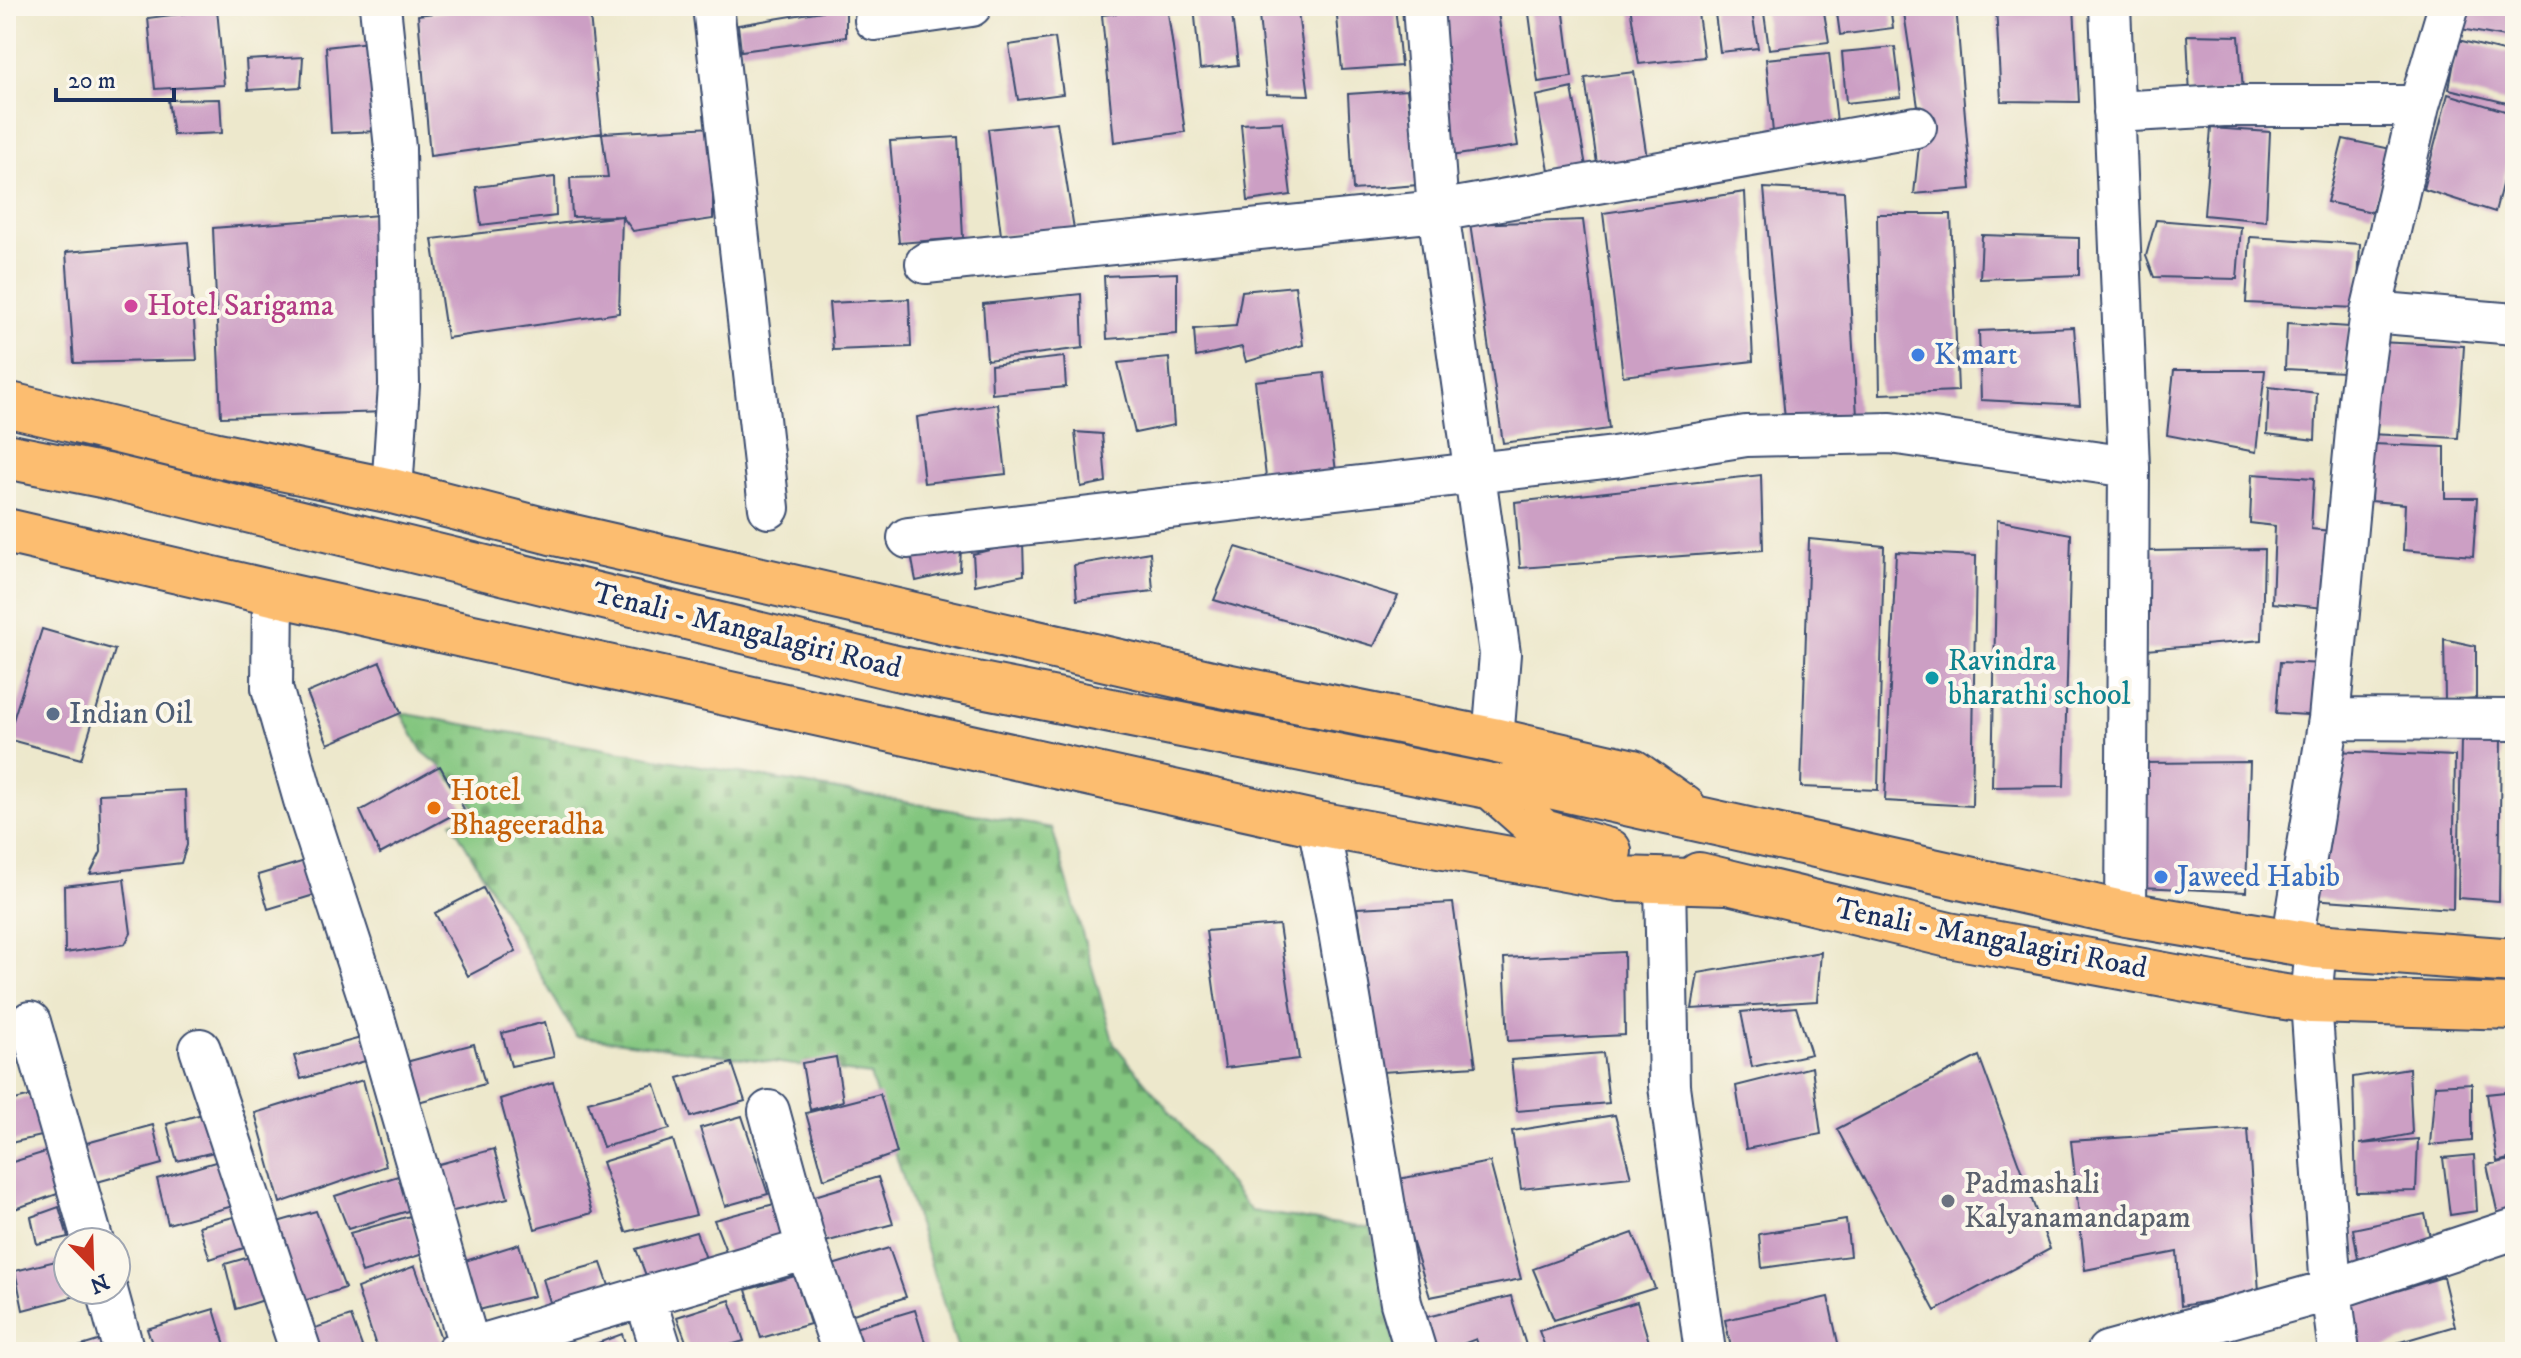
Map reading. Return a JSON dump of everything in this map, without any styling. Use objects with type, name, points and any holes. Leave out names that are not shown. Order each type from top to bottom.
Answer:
[{"type":"main road","points":[[8,403],[213,454],[392,491],[551,532],[1216,684],[1493,740],[1633,772],[1703,821]]},
{"type":"main road","name":"Tenali - Mangalagiri Road","points":[[6,456],[132,482],[896,668],[1492,787],[1550,786],[2126,914],[2304,944],[2515,961]]},
{"type":"main road","points":[[6,531],[1318,824],[1620,879],[1727,882]]},
{"type":"main road","name":"Tenali - Mangalagiri Road","points":[[1492,787],[1543,832],[1727,882],[1949,935],[2311,1001],[2515,1007]]},
{"type":"street","points":[[380,6],[395,148],[399,385],[392,491]]},
{"type":"street","points":[[713,6],[769,508]]},
{"type":"street","points":[[875,20],[971,6]]},
{"type":"street","points":[[1423,6],[1438,211],[1500,654],[1493,740]]},
{"type":"street","points":[[2110,6],[2129,467],[2126,914]]},
{"type":"street","points":[[2339,1352],[2331,1290],[2311,1001],[2304,944],[2359,400],[2371,312],[2419,106],[2449,6]]},
{"type":"street","points":[[2114,112],[2224,106],[2419,106]]},
{"type":"street","points":[[926,263],[1438,211],[1916,127]]},
{"type":"street","points":[[2371,312],[2515,324]]},
{"type":"street","points":[[908,538],[1614,457],[1746,436],[1891,433],[2129,467]]},
{"type":"street","points":[[273,593],[272,688],[304,800],[367,993],[465,1351],[807,1249]]},
{"type":"street","points":[[2329,719],[2515,720]]},
{"type":"street","points":[[1318,824],[1401,1303],[1416,1352]]},
{"type":"street","points":[[1665,881],[1669,1086],[1705,1352]]},
{"type":"street","points":[[30,1022],[88,1226]]},
{"type":"street","points":[[200,1049],[301,1352]]},
{"type":"street","points":[[769,1111],[807,1249],[843,1352]]},
{"type":"street","points":[[2107,1352],[2150,1346],[2515,1229]]},
{"type":"street","points":[[645,1298],[662,1352]]},
{"type":"street","points":[[111,1306],[124,1352]]},
{"type":"green space","points":[[401,713],[1052,828],[1114,1044],[1251,1211],[1371,1229],[1396,1352],[959,1352],[870,1075],[576,1036],[452,822],[479,812],[440,766],[422,751]]},
{"type":"building","points":[[487,6],[589,6],[602,133],[430,156],[418,15]]},
{"type":"building","points":[[1167,6],[1185,132],[1114,142],[1102,15]]},
{"type":"building","points":[[1194,6],[1231,6],[1238,65],[1200,69]]},
{"type":"building","points":[[1258,6],[1297,6],[1309,95],[1267,94]]},
{"type":"building","points":[[1336,6],[1395,6],[1401,66],[1342,70]]},
{"type":"building","points":[[1431,6],[1497,6],[1518,146],[1450,156]]},
{"type":"building","points":[[1528,6],[1563,6],[1572,77],[1538,82]]},
{"type":"building","points":[[1630,6],[1697,6],[1704,57],[1639,64]]},
{"type":"building","points":[[1714,6],[1751,6],[1758,48],[1720,52]]},
{"type":"building","points":[[1763,6],[1823,6],[1829,42],[1769,49]]},
{"type":"building","points":[[1836,6],[1890,6],[1893,28],[1840,35]]},
{"type":"building","points":[[1903,6],[1956,6],[1971,189],[1914,194],[1921,127]]},
{"type":"building","points":[[1996,6],[2074,6],[2079,102],[2001,101]]},
{"type":"building","points":[[2468,6],[2515,6],[2515,39],[2461,29]]},
{"type":"building","points":[[846,7],[846,37],[741,51],[738,25]]},
{"type":"building","points":[[217,9],[224,85],[155,89],[148,18]]},
{"type":"building","points":[[2187,35],[2239,36],[2243,91],[2190,95]]},
{"type":"building","points":[[1055,38],[1063,94],[1018,100],[1009,45]]},
{"type":"building","points":[[2458,40],[2515,54],[2515,105],[2449,89]]},
{"type":"building","points":[[377,41],[380,131],[331,133],[326,47]]},
{"type":"building","points":[[1895,47],[1901,97],[1846,103],[1842,52]]},
{"type":"building","points":[[1829,53],[1838,131],[1774,143],[1766,59]]},
{"type":"building","points":[[303,57],[301,87],[248,90],[246,60]]},
{"type":"building","points":[[1634,72],[1648,165],[1598,171],[1585,78]]},
{"type":"building","points":[[1572,88],[1587,172],[1550,177],[1536,96]]},
{"type":"building","points":[[1407,90],[1418,185],[1353,190],[1348,94]]},
{"type":"building","points":[[2448,94],[2515,114],[2515,135],[2495,212],[2423,189]]},
{"type":"building","points":[[220,99],[222,133],[173,135],[168,100]]},
{"type":"building","points":[[1057,122],[1074,229],[1001,235],[988,129]]},
{"type":"building","points":[[1282,122],[1291,195],[1248,201],[1241,124]]},
{"type":"building","points":[[713,127],[713,219],[633,231],[622,216],[572,217],[570,178],[608,177],[602,133]]},
{"type":"building","points":[[2211,128],[2270,132],[2266,221],[2204,215]]},
{"type":"building","points":[[958,137],[963,238],[899,243],[890,141]]},
{"type":"building","points":[[2343,139],[2391,149],[2372,212],[2327,202]]},
{"type":"building","points":[[555,177],[556,216],[481,225],[476,187]]},
{"type":"building","points":[[1764,188],[1844,192],[1857,416],[1785,419]]},
{"type":"building","points":[[1745,192],[1753,361],[1623,376],[1603,213]]},
{"type":"building","points":[[1877,214],[1951,214],[1958,391],[1880,394]]},
{"type":"building","points":[[379,215],[387,412],[221,417],[213,228]]},
{"type":"building","points":[[622,216],[619,313],[447,338],[432,239]]},
{"type":"building","points":[[1583,220],[1609,429],[1503,443],[1470,224]]},
{"type":"building","points":[[2156,220],[2241,227],[2237,279],[2154,277],[2146,256]]},
{"type":"building","points":[[1982,235],[2079,238],[2079,275],[1980,279]]},
{"type":"building","points":[[2250,237],[2360,244],[2357,308],[2246,303]]},
{"type":"building","name":"Hotel Sarigama","points":[[188,242],[197,360],[74,363],[66,252]]},
{"type":"building","points":[[1177,273],[1177,334],[1107,339],[1104,276]]},
{"type":"building","points":[[1295,286],[1303,345],[1246,362],[1242,347],[1196,357],[1194,329],[1236,326],[1242,291]]},
{"type":"building","points":[[1081,294],[1083,348],[987,360],[983,304]]},
{"type":"building","points":[[909,299],[911,347],[833,350],[829,303]]},
{"type":"building","points":[[2287,323],[2349,327],[2344,372],[2285,369]]},
{"type":"building","points":[[2074,327],[2080,405],[1981,400],[1979,331]]},
{"type":"building","points":[[2377,342],[2464,346],[2458,438],[2368,434]]},
{"type":"building","points":[[1064,357],[1066,387],[992,394],[991,365]]},
{"type":"building","points":[[1169,358],[1174,425],[1135,433],[1118,363]]},
{"type":"building","points":[[2174,370],[2265,370],[2256,452],[2167,435]]},
{"type":"building","points":[[1324,373],[1336,472],[1267,486],[1255,381]]},
{"type":"building","points":[[2269,387],[2317,393],[2315,440],[2267,434]]},
{"type":"building","points":[[998,404],[1006,474],[924,483],[917,417]]},
{"type":"building","points":[[1075,432],[1102,434],[1106,482],[1081,487]]},
{"type":"building","points":[[2373,444],[2445,447],[2445,498],[2477,498],[2473,556],[2403,550],[2405,504],[2371,501]]},
{"type":"building","points":[[2252,474],[2314,478],[2311,529],[2331,531],[2325,608],[2272,603],[2275,526],[2250,523]]},
{"type":"building","points":[[1761,475],[1763,550],[1520,568],[1515,502]]},
{"type":"building","points":[[1997,520],[2071,534],[2064,786],[1992,787]]},
{"type":"building","points":[[908,538],[961,547],[960,571],[916,581]]},
{"type":"building","points":[[1809,539],[1884,546],[1878,790],[1801,787]]},
{"type":"building","points":[[1023,542],[1024,575],[975,585],[973,554]]},
{"type":"building","points":[[1236,547],[1398,596],[1374,646],[1214,600]]},
{"type":"building","points":[[2264,549],[2262,640],[2146,650],[2147,551]]},
{"type":"building","points":[[1150,552],[1153,591],[1077,600],[1074,565]]},
{"type":"building","name":"Ravindra bharathi school","points":[[1896,552],[1976,556],[1972,806],[1885,801]]},
{"type":"building","points":[[42,629],[115,650],[81,759],[7,739]]},
{"type":"building","points":[[2444,639],[2476,646],[2476,698],[2445,701]]},
{"type":"building","points":[[380,662],[401,713],[328,744],[307,693]]},
{"type":"building","points":[[2280,662],[2324,664],[2322,716],[2276,713]]},
{"type":"building","points":[[2501,736],[2499,901],[2458,898],[2461,739]]},
{"type":"building","points":[[2511,745],[2515,745],[2515,842],[2512,842]]},
{"type":"building","points":[[2332,751],[2455,756],[2453,909],[2311,899]]},
{"type":"building","points":[[2250,762],[2246,892],[2141,887],[2140,763]]},
{"type":"building","points":[[440,766],[464,809],[380,854],[360,811]]},
{"type":"building","points":[[185,790],[187,845],[181,863],[90,874],[101,852],[99,794]]},
{"type":"building","points":[[315,858],[324,892],[268,909],[258,875]]},
{"type":"building","points":[[124,879],[131,933],[125,944],[65,953],[64,886]]},
{"type":"building","points":[[483,888],[516,951],[468,976],[435,913]]},
{"type":"building","points":[[1453,903],[1476,1066],[1382,1072],[1357,908]]},
{"type":"building","points":[[1279,925],[1299,1059],[1225,1068],[1206,931]]},
{"type":"building","points":[[1624,952],[1625,1035],[1508,1041],[1504,958]]},
{"type":"building","points":[[1821,952],[1817,1001],[1692,1009],[1698,973]]},
{"type":"building","points":[[1796,1007],[1811,1054],[1752,1067],[1741,1012]]},
{"type":"building","points":[[545,1022],[554,1057],[511,1066],[502,1033]]},
{"type":"building","points":[[372,1035],[376,1058],[301,1079],[294,1056]]},
{"type":"building","points":[[474,1044],[485,1084],[418,1102],[406,1062]]},
{"type":"building","points":[[1603,1053],[1609,1103],[1517,1111],[1511,1060]]},
{"type":"building","points":[[1979,1056],[2050,1249],[1935,1311],[1837,1129]]},
{"type":"building","points":[[836,1057],[843,1101],[810,1110],[802,1063]]},
{"type":"building","points":[[732,1063],[745,1101],[691,1117],[678,1078]]},
{"type":"building","points":[[1812,1067],[1821,1134],[1746,1149],[1736,1086]]},
{"type":"building","points":[[2409,1068],[2412,1134],[2360,1144],[2418,1139],[2416,1191],[2356,1192],[2353,1077]]},
{"type":"building","points":[[363,1080],[386,1166],[280,1203],[255,1113]]},
{"type":"building","points":[[553,1082],[592,1213],[535,1229],[500,1099]]},
{"type":"building","points":[[2472,1083],[2472,1141],[2430,1145],[2435,1085]]},
{"type":"building","points":[[655,1084],[670,1129],[603,1147],[588,1102]]},
{"type":"building","points":[[2515,1091],[2515,1157],[2497,1162],[2487,1094]]},
{"type":"building","points":[[880,1094],[897,1153],[824,1179],[806,1113]]},
{"type":"building","points":[[36,1095],[46,1135],[6,1144],[6,1102]]},
{"type":"building","points":[[209,1112],[222,1150],[177,1161],[167,1124]]},
{"type":"building","points":[[1615,1115],[1631,1177],[1521,1189],[1512,1131]]},
{"type":"building","points":[[742,1116],[768,1194],[725,1206],[700,1128]]},
{"type":"building","points":[[153,1125],[162,1164],[97,1182],[83,1144]]},
{"type":"building","points":[[2248,1129],[2259,1292],[2181,1306],[2177,1252],[2085,1270],[2071,1141]]},
{"type":"building","points":[[673,1140],[696,1215],[626,1232],[602,1162]]},
{"type":"building","points":[[494,1149],[508,1198],[445,1213],[432,1166]]},
{"type":"building","points":[[52,1150],[63,1192],[6,1212],[6,1164]]},
{"type":"building","points":[[2474,1155],[2477,1211],[2450,1215],[2443,1158]]},
{"type":"building","points":[[229,1158],[240,1204],[168,1224],[157,1179]]},
{"type":"building","points":[[2515,1159],[2515,1210],[2498,1215],[2487,1165]]},
{"type":"building","points":[[1490,1162],[1521,1279],[1430,1297],[1393,1180]]},
{"type":"building","points":[[398,1176],[411,1210],[348,1229],[335,1196]]},
{"type":"building","points":[[878,1177],[893,1224],[825,1242],[808,1198]]},
{"type":"building","points":[[778,1203],[792,1242],[730,1261],[714,1220]]},
{"type":"building","points":[[59,1207],[65,1226],[52,1226],[52,1241],[37,1244],[31,1217]]},
{"type":"building","points":[[316,1211],[345,1288],[297,1303],[267,1225]]},
{"type":"building","points":[[245,1214],[253,1245],[210,1259],[199,1226]]},
{"type":"building","points":[[2425,1214],[2431,1242],[2360,1271],[2353,1229]]},
{"type":"building","points":[[410,1216],[423,1254],[362,1273],[350,1233]]},
{"type":"building","points":[[1846,1220],[1850,1256],[1762,1268],[1759,1234]]},
{"type":"building","points":[[696,1232],[710,1269],[650,1286],[636,1249]]},
{"type":"building","points":[[1633,1233],[1655,1288],[1554,1320],[1533,1269]]},
{"type":"building","points":[[519,1244],[534,1296],[475,1311],[459,1263]]},
{"type":"building","points":[[889,1248],[906,1297],[844,1317],[826,1267]]},
{"type":"building","points":[[260,1254],[273,1297],[236,1309],[225,1264]]},
{"type":"building","points":[[52,1262],[52,1302],[23,1310],[15,1271]]},
{"type":"building","points":[[601,1263],[613,1297],[554,1315],[543,1279]]},
{"type":"building","points":[[415,1266],[443,1344],[413,1352],[378,1352],[357,1288]]},
{"type":"building","points":[[795,1276],[810,1324],[761,1338],[746,1290]]},
{"type":"building","points":[[2443,1277],[2455,1326],[2357,1352],[2340,1308]]},
{"type":"building","points":[[1511,1296],[1528,1352],[1481,1352],[1476,1339],[1442,1352],[1424,1352],[1415,1320]]},
{"type":"building","points":[[1828,1297],[1840,1352],[1732,1352],[1725,1320]]},
{"type":"building","points":[[730,1300],[744,1341],[706,1352],[690,1352],[677,1317]]},
{"type":"building","points":[[1637,1302],[1652,1352],[1547,1352],[1539,1331]]},
{"type":"building","points":[[214,1309],[227,1352],[155,1352],[147,1329]]},
{"type":"building","points":[[915,1310],[928,1352],[855,1352],[848,1330]]},
{"type":"building","points":[[351,1316],[364,1352],[317,1352],[309,1330]]},
{"type":"building","points":[[622,1334],[628,1352],[574,1352]]},
{"type":"building","points":[[111,1337],[115,1352],[65,1352],[65,1351]]},
{"type":"place","name":"Hotel Sarigama","points":[[131,306]]},
{"type":"place","name":"K mart","points":[[1918,355]]},
{"type":"place","name":"Ravindra bharathi school","points":[[1932,678]]},
{"type":"place","name":"Indian Oil","points":[[53,714]]},
{"type":"place","name":"Hotel Bhageeradha","points":[[434,808]]},
{"type":"place","name":"Jaweed Habib","points":[[2161,877]]},
{"type":"place","name":"Padmashali Kalyanamandapam","points":[[1948,1201]]}]
